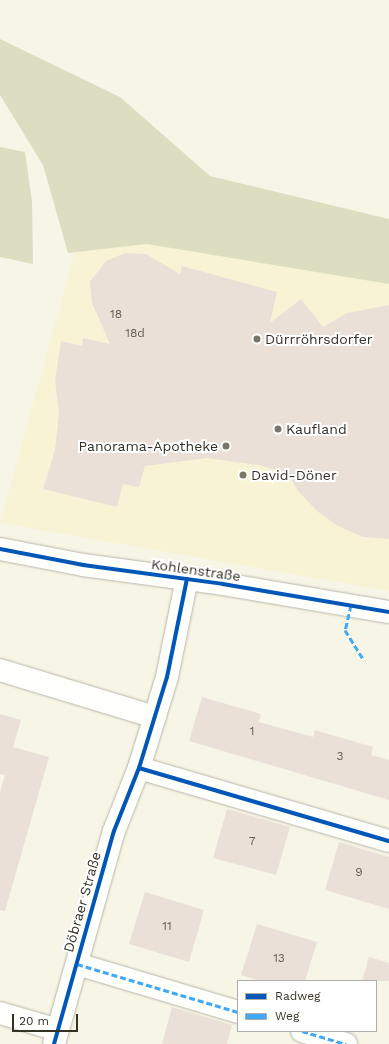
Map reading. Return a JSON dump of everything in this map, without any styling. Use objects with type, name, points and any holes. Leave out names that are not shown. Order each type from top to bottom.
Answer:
[{"type":"street","name":"Kohlenstraße","points":[[0,549],[83,565],[389,612]]},
{"type":"street","name":"Döbraer Straße","points":[[56,1037],[114,830],[140,768],[167,677],[186,580]]},
{"type":"street","points":[[0,670],[154,717]]},
{"type":"street","points":[[140,768],[389,841]]},
{"type":"street","name":"Döbraer Straße","points":[[76,964],[237,1012]]},
{"type":"street","points":[[0,1013],[56,1037]]},
{"type":"street","points":[[305,1032],[346,1044]]},
{"type":"shaded area","points":[[83,222],[389,267],[389,591],[0,523]]},
{"type":"green space","points":[[0,39],[120,97],[210,176],[389,219],[389,284],[147,244],[68,253],[43,165],[0,95]]},
{"type":"green space","points":[[0,147],[25,152],[32,201],[33,264],[0,257]]},
{"type":"building","points":[[125,253],[146,254],[180,274],[182,266],[277,292],[270,323],[301,299],[323,327],[347,313],[389,305],[389,539],[363,537],[338,526],[317,511],[298,491],[288,473],[258,465],[207,458],[145,466],[139,487],[123,484],[117,507],[43,489],[55,450],[59,414],[55,380],[61,341],[82,346],[83,338],[110,344],[92,303],[90,282],[106,261]]},
{"type":"building","points":[[202,697],[261,714],[259,722],[313,737],[315,730],[373,747],[371,755],[389,760],[389,800],[189,741]]},
{"type":"building","points":[[0,714],[21,720],[13,747],[49,757],[5,911],[0,910],[0,792],[5,775],[0,774]]},
{"type":"building","points":[[227,809],[290,827],[276,875],[213,858]]},
{"type":"building","points":[[339,842],[389,857],[389,909],[325,890]]},
{"type":"building","points":[[145,892],[204,910],[189,962],[129,944]]},
{"type":"building","points":[[257,924],[317,942],[305,980],[257,980],[241,975]]},
{"type":"building","points":[[369,957],[389,963],[389,981],[362,980]]},
{"type":"building","points":[[172,1007],[232,1025],[227,1044],[162,1044]]},
{"type":"marked path","points":[[351,605],[345,630],[364,660]]},
{"type":"marked path","points":[[77,964],[237,1012]]},
{"type":"marked path","points":[[305,1032],[346,1044]]},
{"type":"cycle path","points":[[0,549],[83,565],[223,584],[389,612]]},
{"type":"cycle path","points":[[54,1044],[114,831],[139,768],[167,677],[187,579]]},
{"type":"cycle path","points":[[139,768],[389,841]]},
{"type":"place","name":"Dürrröhrsdorfer","points":[[257,339]]},
{"type":"place","name":"Kaufland","points":[[278,429]]},
{"type":"place","name":"Panorama-Apotheke","points":[[226,446]]},
{"type":"place","name":"David-Döner","points":[[243,475]]}]
